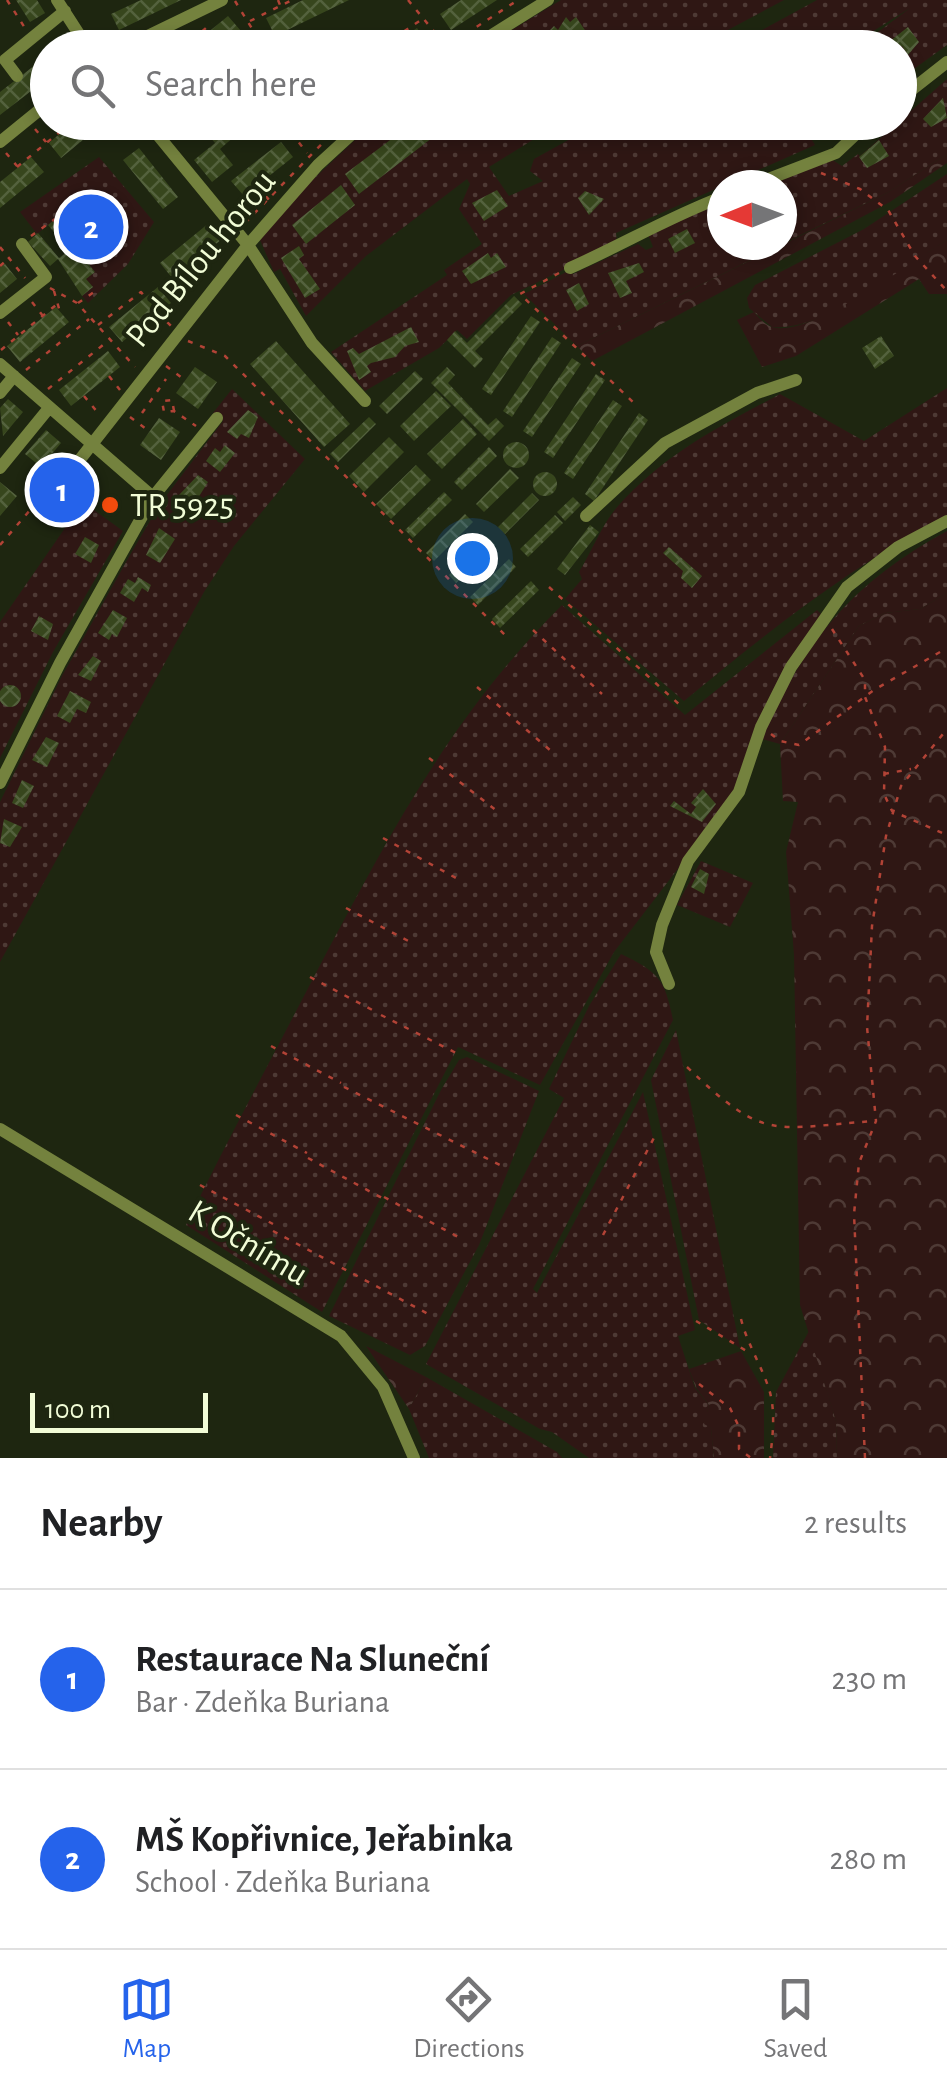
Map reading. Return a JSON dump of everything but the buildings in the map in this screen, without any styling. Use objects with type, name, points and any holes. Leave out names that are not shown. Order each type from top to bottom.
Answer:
[{"type":"street","points":[[160,30],[222,0]]},
{"type":"street","points":[[500,30],[548,0]]},
{"type":"street","points":[[38,30],[61,5],[77,30]]},
{"type":"street","points":[[16,76],[5,60],[30,39]]},
{"type":"street","points":[[917,86],[947,62]]},
{"type":"street","points":[[2,147],[30,120]]},
{"type":"street","points":[[162,140],[248,245],[312,343],[364,401]]},
{"type":"street","points":[[792,170],[836,153],[850,140]]},
{"type":"street","name":"Pod Bílou horou","points":[[78,462],[90,440],[278,210],[293,181],[333,141]]},
{"type":"street","points":[[570,268],[627,243],[656,222],[707,203]]},
{"type":"street","points":[[2,315],[46,276],[22,244]]},
{"type":"street","points":[[0,364],[18,375],[152,497]]},
{"type":"street","points":[[0,393],[18,375]]},
{"type":"street","points":[[586,516],[665,443],[756,393],[796,380]]},
{"type":"street","points":[[0,468],[50,408]]},
{"type":"street","points":[[0,783],[60,663],[152,497],[217,418]]},
{"type":"street","points":[[669,984],[656,944],[679,881],[688,862],[730,808],[778,688],[827,613],[873,565],[947,521]]},
{"type":"street","name":"K Očnímu","points":[[0,1129],[342,1336],[382,1387],[414,1458]]},
{"type":"path","points":[[6,0],[30,36]]},
{"type":"path","points":[[236,0],[253,30]]},
{"type":"path","points":[[278,0],[281,8]]},
{"type":"path","points":[[248,21],[292,0]]},
{"type":"path","points":[[408,0],[432,30]]},
{"type":"path","points":[[471,30],[518,0]]},
{"type":"path","points":[[15,14],[22,10]]},
{"type":"path","points":[[207,30],[214,25],[211,12]]},
{"type":"path","points":[[405,30],[422,18]]},
{"type":"path","points":[[2,147],[18,167],[51,140]]},
{"type":"path","points":[[297,140],[313,160]]},
{"type":"path","points":[[240,222],[247,223],[333,141]]},
{"type":"path","points":[[802,166],[860,189],[888,210],[916,256],[947,291]]},
{"type":"path","points":[[280,168],[293,181]]},
{"type":"path","points":[[257,186],[278,210]]},
{"type":"path","points":[[0,247],[29,283]]},
{"type":"path","points":[[209,249],[230,269]]},
{"type":"path","points":[[0,266],[9,258]]},
{"type":"path","points":[[570,268],[520,294],[634,404]]},
{"type":"path","points":[[185,269],[209,294]]},
{"type":"path","points":[[41,286],[77,304],[144,376]]},
{"type":"path","points":[[53,289],[60,312]]},
{"type":"path","points":[[77,304],[97,290]]},
{"type":"path","points":[[97,326],[141,292],[145,297]]},
{"type":"path","points":[[28,297],[43,316]]},
{"type":"path","points":[[0,351],[56,305]]},
{"type":"path","points":[[116,311],[121,317]]},
{"type":"path","points":[[158,313],[178,332],[224,356],[508,639]]},
{"type":"path","points":[[2,315],[19,336]]},
{"type":"path","points":[[18,375],[89,319]]},
{"type":"path","points":[[56,332],[62,340]]},
{"type":"path","points":[[134,332],[185,380]]},
{"type":"path","points":[[44,392],[109,340]]},
{"type":"path","points":[[32,352],[38,360]]},
{"type":"path","points":[[91,355],[95,361]]},
{"type":"path","points":[[67,374],[72,380]]},
{"type":"path","points":[[108,376],[127,396]]},
{"type":"path","points":[[142,413],[166,379]]},
{"type":"path","points":[[84,396],[108,421]]},
{"type":"path","points":[[154,397],[162,402],[172,400],[174,410],[206,432]]},
{"type":"path","points":[[162,402],[164,412],[174,410]]},
{"type":"path","points":[[118,409],[148,431]]},
{"type":"path","points":[[0,546],[78,462]]},
{"type":"path","points":[[549,587],[680,706]]},
{"type":"path","points":[[827,613],[838,642],[860,667],[865,697],[885,747],[884,794],[892,811],[947,836]]},
{"type":"path","points":[[533,630],[602,694]]},
{"type":"path","points":[[780,741],[799,745],[865,697],[947,648]]},
{"type":"path","points":[[476,687],[551,752]]},
{"type":"path","points":[[866,1458],[854,1214],[859,1163],[876,1121],[868,982],[879,872],[892,811],[912,768],[947,729]]},
{"type":"path","points":[[428,758],[497,811]]},
{"type":"path","points":[[882,774],[912,768]]},
{"type":"path","points":[[384,838],[456,878]]},
{"type":"path","points":[[346,908],[414,944]]},
{"type":"path","points":[[310,977],[460,1055]]},
{"type":"path","points":[[271,1046],[506,1168]]},
{"type":"path","points":[[687,1067],[713,1094],[759,1125],[796,1128],[876,1121]]},
{"type":"path","points":[[236,1115],[462,1239]]},
{"type":"path","points":[[603,1235],[657,1132]]},
{"type":"path","points":[[200,1185],[272,1224]]},
{"type":"path","points":[[273,1231],[432,1316]]},
{"type":"path","points":[[741,1319],[750,1352],[770,1397],[770,1458]]},
{"type":"path","points":[[696,1321],[750,1352]]},
{"type":"path","points":[[699,1384],[730,1408],[740,1427],[738,1448],[751,1458]]},
{"type":"green space","points":[[561,0],[784,0],[728,30],[512,30]]},
{"type":"green space","points":[[817,0],[947,0],[947,45],[917,67],[917,30],[881,30],[910,8],[875,30],[762,30]]},
{"type":"green space","points":[[947,79],[947,154],[887,193],[797,237],[797,172],[831,159],[842,166],[878,140],[917,140],[917,106]]},
{"type":"green space","points":[[355,140],[533,140],[489,167],[509,196],[543,181],[530,171],[534,159],[568,140],[812,140],[815,145],[758,170],[707,170],[707,193],[616,233],[617,244],[511,295],[467,339],[457,330],[439,348],[365,391],[331,352],[447,275],[444,270],[482,244],[459,209],[470,184],[467,179],[366,256],[306,316],[280,269],[274,272],[260,240],[303,189]]},
{"type":"green space","points":[[947,154],[947,163],[890,202],[797,252],[797,237],[887,193]]},
{"type":"green space","points":[[99,157],[154,222],[128,264],[88,303],[82,296],[93,287],[86,279],[94,271],[74,246],[84,237],[63,213],[37,234],[20,212]]},
{"type":"green space","points":[[947,174],[947,240],[863,296],[816,319],[772,327],[749,308],[747,298],[755,285],[864,229]]},
{"type":"green space","points":[[707,208],[707,260],[751,260],[577,346],[524,294],[570,270],[573,274],[638,244],[646,250],[653,247],[648,234]]},
{"type":"green space","points":[[947,240],[947,294],[929,294],[919,279],[796,356],[762,367],[737,320],[754,312],[772,327],[789,328],[811,321],[861,296]]},
{"type":"green space","points":[[751,260],[781,260],[592,361],[577,346]]},
{"type":"green space","points":[[947,388],[947,516],[877,556],[811,601],[684,701],[565,599],[582,579],[579,572],[618,506],[674,456],[735,418],[780,394],[864,441]]},
{"type":"green space","points":[[232,389],[305,459],[234,546],[204,592],[0,962],[0,802],[62,676],[130,555],[160,504],[223,421],[213,413]]},
{"type":"green space","points":[[83,502],[123,531],[53,652],[0,758],[0,622]]},
{"type":"green space","points":[[947,531],[947,593],[920,609],[885,613],[859,626],[780,744],[762,739],[796,672],[835,617],[884,572]]},
{"type":"green space","points":[[947,593],[947,1458],[837,1458],[836,1421],[800,1305],[794,955],[786,852],[798,802],[783,801],[780,744],[859,626],[885,613],[920,609]]},
{"type":"green space","points":[[562,605],[685,715],[817,610],[821,614],[733,797],[614,952],[540,1085],[458,1047],[322,1312],[186,1225],[398,823],[488,689]]},
{"type":"green space","points":[[701,861],[753,883],[730,927],[677,905]]},
{"type":"green space","points":[[621,954],[658,979],[673,1020],[533,1289],[537,1293],[643,1092],[695,1330],[678,1336],[695,1388],[709,1405],[705,1423],[711,1428],[714,1458],[589,1458],[552,1432],[540,1429],[426,1364],[564,1098],[549,1089],[589,1006]]},
{"type":"green space","points":[[676,1030],[740,1348],[699,1320],[651,1080]]},
{"type":"green space","points":[[467,1057],[539,1091],[479,1245],[425,1346],[410,1355],[329,1316],[441,1090],[459,1060]]},
{"type":"green space","points":[[809,1331],[836,1421],[837,1458],[773,1458],[776,1392]]},
{"type":"green space","points":[[366,1346],[426,1377],[409,1409]]},
{"type":"green space","points":[[741,1351],[764,1392],[764,1458],[714,1458],[711,1428],[704,1424],[709,1405],[696,1388],[689,1369]]},
{"type":"green space","points":[[426,1377],[562,1458],[429,1458],[409,1409]]},
{"type":"place","name":"MŠ Kopřivnice, Jeřabinka","points":[[91,227]]},
{"type":"place","name":"Restaurace Na Sluneční","points":[[62,490]]},
{"type":"place","name":"TR 5925","points":[[110,505]]}]
